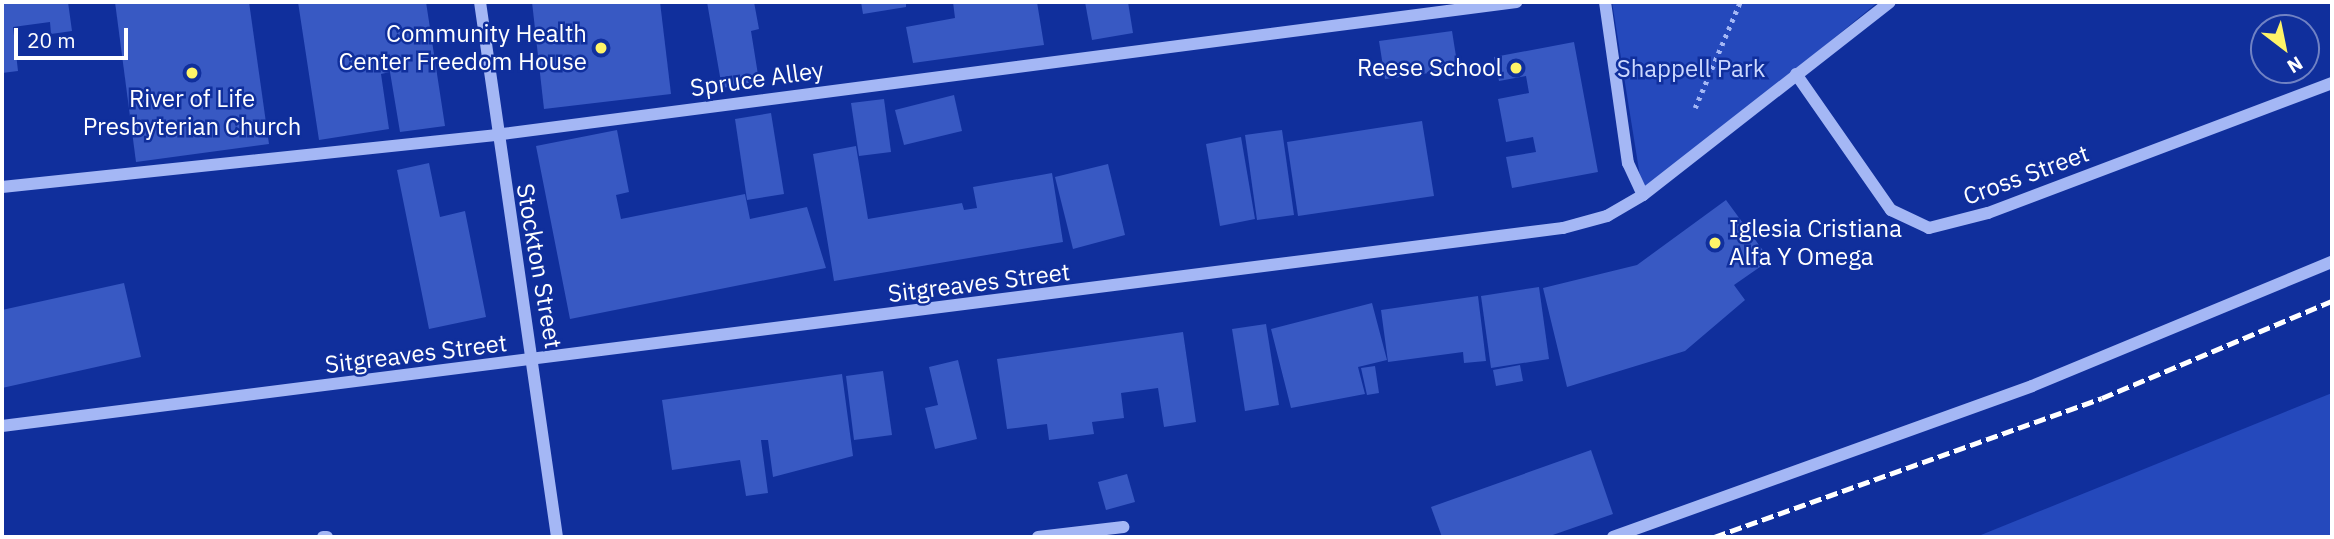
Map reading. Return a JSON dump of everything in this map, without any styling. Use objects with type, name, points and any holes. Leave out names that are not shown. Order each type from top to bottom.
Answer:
[{"type":"street","name":"Stockton Street","points":[[480,2],[495,135],[535,360],[557,537]]},
{"type":"street","name":"Spruce Alley","points":[[2,187],[495,135],[1516,2]]},
{"type":"street","points":[[1605,2],[1628,163],[1643,195]]},
{"type":"street","name":"Sitgreaves Street","points":[[2,426],[1511,237],[1607,216],[1643,195],[1890,2]]},
{"type":"street","name":"Cross Street","points":[[1796,74],[1891,210],[1928,229],[1988,213],[2332,83]]},
{"type":"street","points":[[1613,537],[2032,386],[2332,262]]},
{"type":"street","points":[[1038,537],[1123,527]]},
{"type":"path","points":[[1695,108],[1740,2]]},
{"type":"green space","name":"Shappell Park","points":[[1612,2],[1878,2],[1643,195]]},
{"type":"green space","points":[[2332,393],[2332,537],[1976,537]]},
{"type":"building","points":[[2,2],[68,2],[72,31],[51,34],[50,22],[13,27],[18,71],[2,73]]},
{"type":"building","name":"River of Life Presbyterian Church","points":[[115,2],[249,2],[269,144],[136,162]]},
{"type":"building","points":[[298,2],[426,2],[445,126],[400,132],[390,72],[381,74],[389,129],[319,140]]},
{"type":"building","name":"Community Health Center Freedom House","points":[[532,2],[660,2],[671,94],[544,109]]},
{"type":"building","points":[[707,2],[754,2],[759,29],[751,31],[759,81],[722,88]]},
{"type":"building","points":[[861,2],[906,2],[906,7],[863,14]]},
{"type":"building","points":[[953,2],[1037,2],[1044,45],[913,63],[906,27],[955,18]]},
{"type":"building","points":[[1085,2],[1128,2],[1133,33],[1092,40]]},
{"type":"building","points":[[1452,31],[1458,69],[1385,79],[1379,41]]},
{"type":"building","points":[[1574,42],[1598,172],[1512,188],[1506,157],[1536,152],[1533,137],[1506,142],[1498,99],[1529,93],[1526,76],[1499,81],[1494,57]]},
{"type":"building","points":[[954,95],[962,131],[904,145],[895,110]]},
{"type":"building","points":[[884,99],[891,152],[859,156],[851,103]]},
{"type":"building","points":[[771,113],[784,194],[747,200],[735,119]]},
{"type":"building","points":[[1422,121],[1434,196],[1298,216],[1287,142]]},
{"type":"building","points":[[617,130],[629,192],[616,195],[621,219],[745,194],[750,219],[807,207],[826,268],[570,319],[536,146]]},
{"type":"building","points":[[1282,130],[1294,215],[1257,220],[1245,135]]},
{"type":"building","points":[[1241,137],[1255,219],[1220,226],[1206,144]]},
{"type":"building","points":[[856,146],[868,219],[962,203],[964,210],[977,208],[973,187],[1052,173],[1063,242],[834,281],[813,154]]},
{"type":"building","points":[[429,163],[440,217],[465,211],[486,317],[429,329],[397,170]]},
{"type":"building","points":[[1108,164],[1125,235],[1073,249],[1055,177]]},
{"type":"building","points":[[1726,200],[1770,260],[1734,285],[1745,300],[1685,351],[1567,387],[1543,288],[1637,265]]},
{"type":"building","points":[[124,283],[141,357],[2,388],[2,310]]},
{"type":"building","points":[[1539,287],[1549,359],[1491,368],[1481,296]]},
{"type":"building","points":[[1478,296],[1486,361],[1464,363],[1463,352],[1388,362],[1381,310]]},
{"type":"building","points":[[1372,303],[1387,360],[1358,367],[1365,394],[1291,408],[1271,329]]},
{"type":"building","points":[[1266,324],[1279,405],[1245,411],[1232,329]]},
{"type":"building","points":[[1183,332],[1196,422],[1164,427],[1158,388],[1121,393],[1124,418],[1092,422],[1094,434],[1049,440],[1047,424],[1007,429],[997,359]]},
{"type":"building","points":[[958,360],[977,439],[935,449],[925,408],[938,405],[929,367]]},
{"type":"building","points":[[1520,365],[1523,381],[1496,386],[1493,370]]},
{"type":"building","points":[[1375,366],[1379,393],[1367,395],[1361,368]]},
{"type":"building","points":[[883,371],[892,435],[854,440],[846,376]]},
{"type":"building","points":[[842,374],[853,456],[773,477],[768,440],[761,440],[768,493],[746,496],[740,460],[672,470],[662,400]]},
{"type":"building","points":[[1591,450],[1613,514],[1547,537],[1442,537],[1431,507]]},
{"type":"building","points":[[1127,474],[1135,502],[1106,510],[1098,482]]},
{"type":"railway","points":[[1714,537],[2102,398],[2332,301]]},
{"type":"place","name":"Community Health Center Freedom House","points":[[601,48]]},
{"type":"place","name":"Reese School","points":[[1516,68]]},
{"type":"place","name":"River of Life Presbyterian Church","points":[[192,73]]},
{"type":"place","name":"Iglesia Cristiana Alfa Y Omega","points":[[1715,243]]}]
